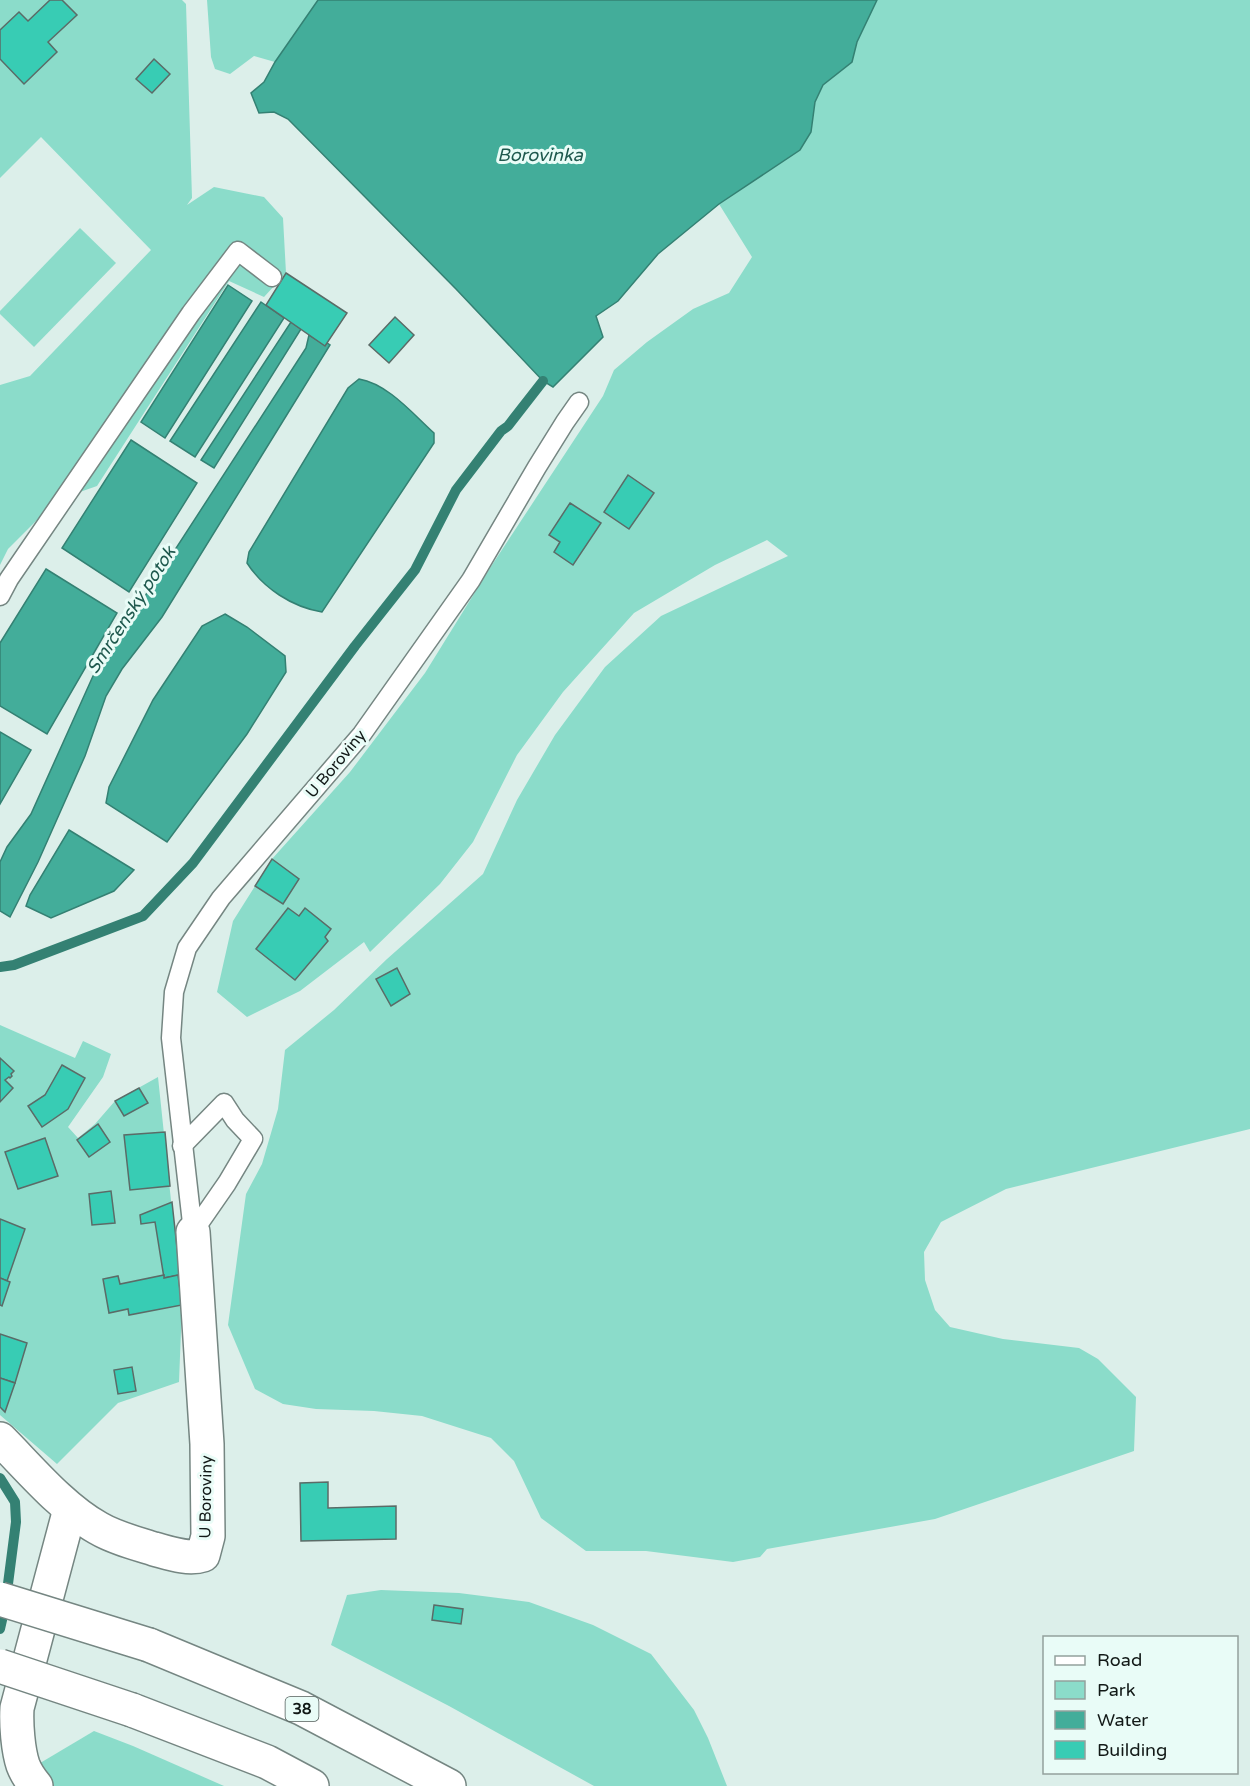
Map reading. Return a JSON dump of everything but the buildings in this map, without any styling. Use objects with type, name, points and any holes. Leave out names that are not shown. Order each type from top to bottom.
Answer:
[{"type":"main road","name":"U Boroviny","points":[[0,1439],[70,1509],[99,1528],[162,1551],[194,1558],[203,1555],[208,1536],[207,1444],[193,1232]]},
{"type":"main road","points":[[36,1786],[23,1767],[17,1708],[70,1509]]},
{"type":"main road","name":"38","points":[[0,1599],[149,1645],[301,1708],[449,1786]]},
{"type":"main road","points":[[0,1666],[132,1710],[267,1762],[312,1786]]},
{"type":"lane","points":[[0,596],[9,579],[191,313],[238,251],[272,277]]},
{"type":"lane","name":"U Boroviny","points":[[193,1232],[171,1038],[174,992],[187,948],[221,898],[362,734],[471,580],[537,467],[579,402]]},
{"type":"lane","points":[[182,1146],[224,1103],[235,1120],[253,1139],[232,1175],[193,1232]]},
{"type":"green space","points":[[0,0],[182,0],[186,4],[192,198],[187,205],[214,187],[264,197],[283,218],[286,273],[264,297],[229,281],[97,486],[57,500],[8,549],[0,565],[0,385],[30,376],[151,250],[41,137],[0,178]]},
{"type":"green space","points":[[207,0],[318,0],[275,62],[254,56],[230,74],[215,69],[211,57]]},
{"type":"green space","points":[[877,0],[1250,0],[1250,1129],[1006,1189],[941,1222],[924,1252],[925,1280],[935,1310],[950,1327],[1003,1339],[1079,1348],[1098,1359],[1136,1397],[1134,1451],[935,1519],[767,1549],[760,1557],[733,1562],[646,1551],[586,1551],[541,1518],[514,1461],[491,1438],[422,1416],[374,1411],[316,1409],[283,1404],[255,1389],[228,1325],[246,1194],[262,1164],[278,1109],[285,1050],[334,1010],[387,959],[483,874],[517,800],[555,735],[605,667],[661,616],[788,556],[767,540],[715,565],[634,613],[563,692],[517,755],[473,842],[440,884],[370,952],[364,942],[300,991],[247,1017],[217,992],[233,921],[272,859],[350,772],[425,673],[490,568],[603,396],[614,370],[647,342],[693,309],[729,293],[752,257],[719,204],[800,150],[811,132],[815,102],[823,85],[852,62],[857,42]]},
{"type":"green space","points":[[80,228],[116,263],[34,347],[0,314],[0,311]]},
{"type":"green space","points":[[0,1025],[75,1058],[83,1041],[111,1054],[103,1077],[68,1127],[78,1138],[95,1124],[115,1101],[158,1077],[182,1305],[179,1382],[118,1403],[57,1464],[0,1415]]},
{"type":"green space","points":[[381,1590],[459,1593],[529,1602],[593,1625],[651,1654],[694,1710],[727,1786],[594,1786],[449,1706],[331,1645],[347,1595]]},
{"type":"green space","points":[[94,1731],[224,1786],[19,1786],[25,1772]]},
{"type":"water","name":"Borovinka","points":[[318,0],[877,0],[857,42],[852,62],[823,85],[815,102],[811,132],[800,150],[719,204],[658,254],[618,301],[596,316],[603,337],[553,387],[543,381],[456,289],[288,119],[274,112],[259,113],[251,93],[264,82],[275,62]]},
{"type":"water","points":[[228,285],[252,301],[165,438],[141,422]]},
{"type":"water","points":[[261,302],[284,318],[195,457],[170,441]]},
{"type":"water","points":[[291,322],[301,329],[214,468],[201,460]]},
{"type":"water","points":[[309,335],[325,345],[327,343],[330,345],[162,617],[122,669],[106,696],[85,756],[38,862],[10,917],[0,911],[0,862],[7,847],[31,814],[93,676],[306,348]]},
{"type":"water","points":[[359,379],[380,387],[399,400],[434,433],[434,443],[322,612],[300,606],[279,595],[261,580],[247,563],[249,552],[348,388]]},
{"type":"water","points":[[131,440],[197,483],[129,592],[62,548]]},
{"type":"water","points":[[46,569],[117,613],[47,734],[0,706],[0,643]]},
{"type":"water","points":[[225,614],[247,627],[285,656],[286,672],[247,734],[167,842],[106,803],[109,787],[153,700],[202,626]]},
{"type":"water","points":[[0,732],[31,750],[0,804]]},
{"type":"water","points":[[69,830],[134,870],[114,891],[51,918],[26,906],[30,895]]},
{"type":"waterway","points":[[0,967],[14,965],[143,916],[193,863],[355,646],[415,570],[456,490],[543,381]]},
{"type":"waterway","points":[[0,1478],[15,1502],[16,1522],[0,1629]]},
{"type":"water label","name":"Smrčenský potok","points":[[131,610]]}]
